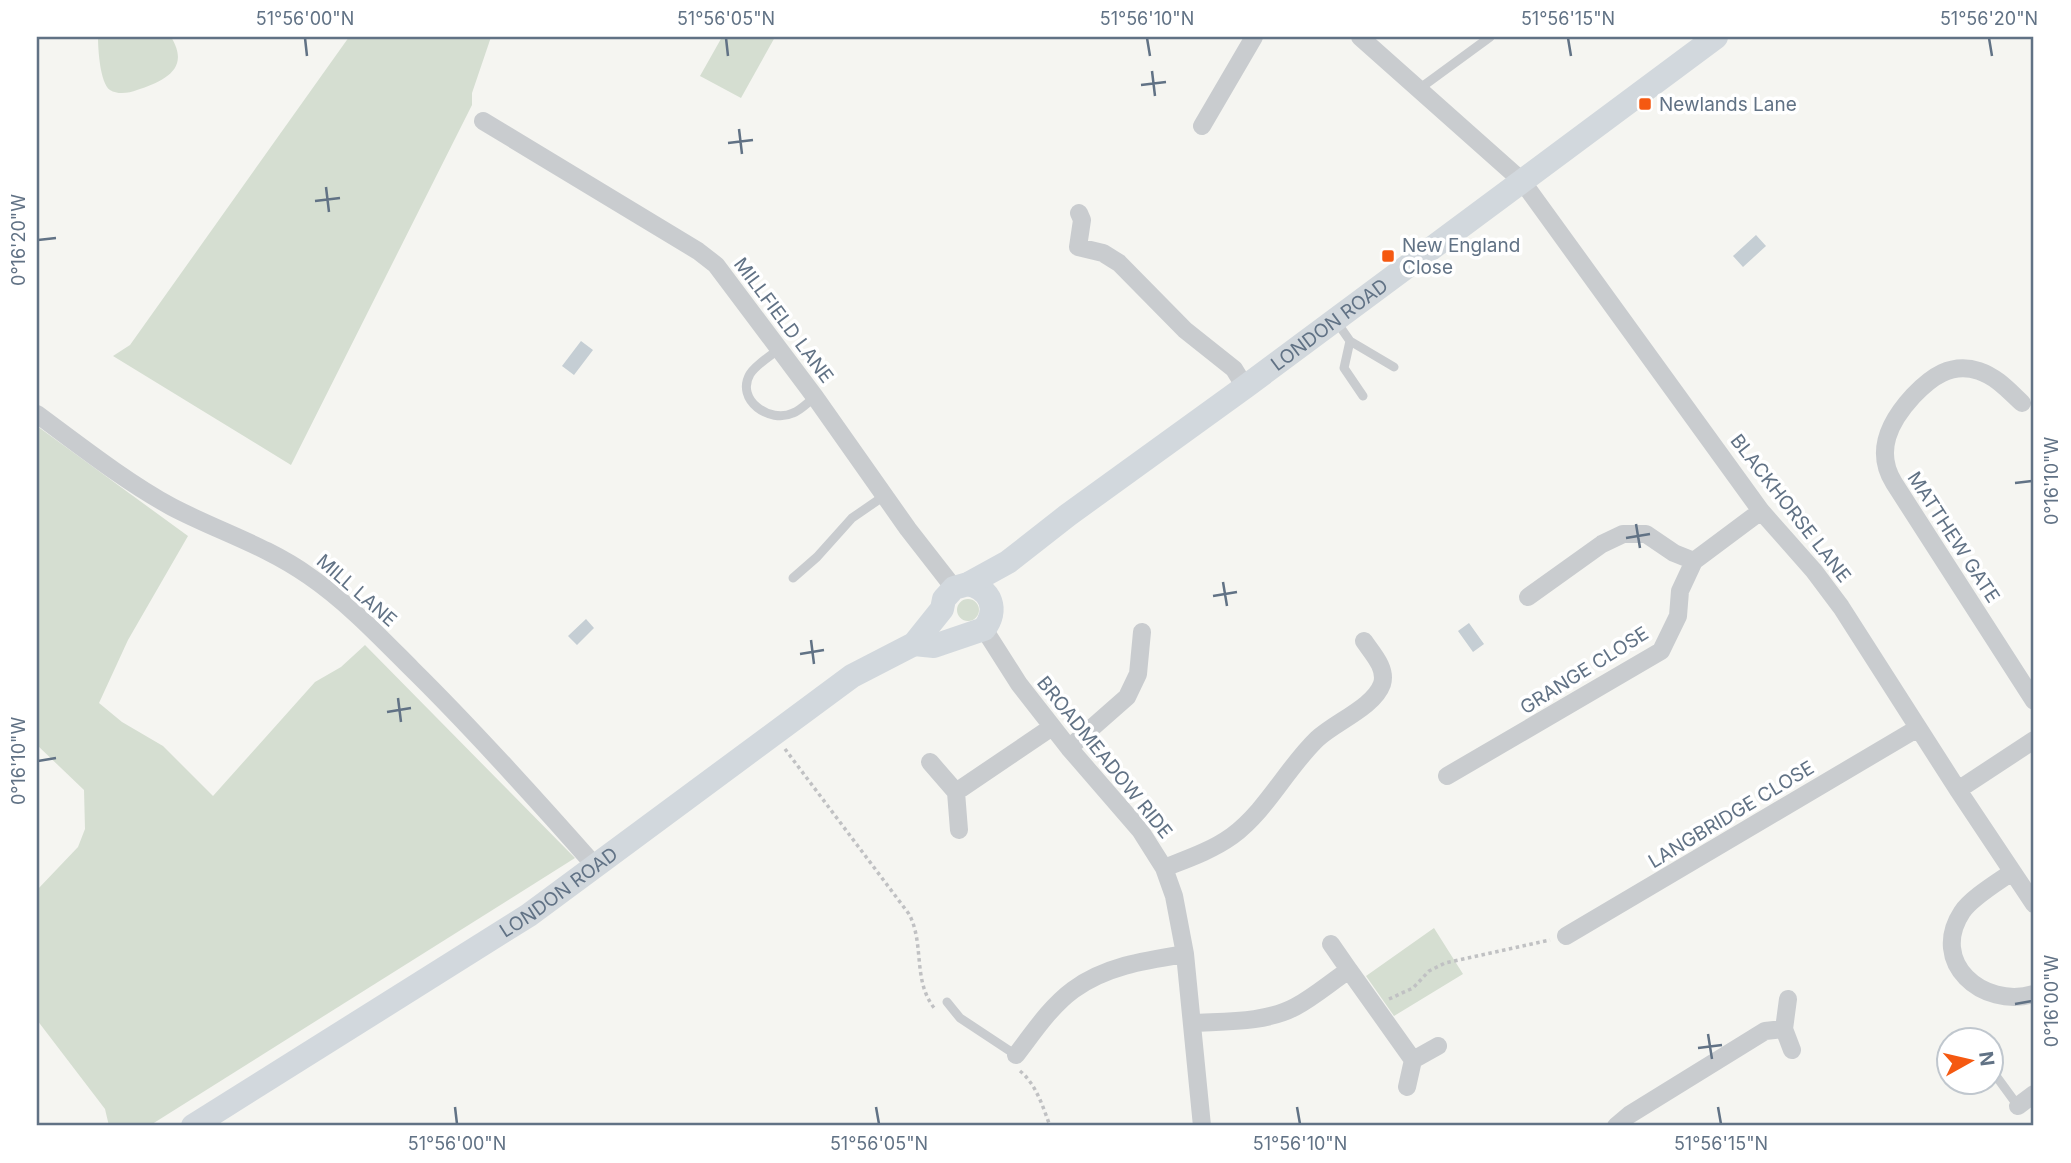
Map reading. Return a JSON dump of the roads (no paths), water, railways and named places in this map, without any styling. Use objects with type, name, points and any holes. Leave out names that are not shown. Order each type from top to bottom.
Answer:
[{"type":"main road","name":"LONDON ROAD","points":[[193,1126],[528,915],[852,676],[914,644],[954,594],[1008,562],[1068,514],[1245,387],[1716,37]]},
{"type":"main road","name":"LONDON ROAD","points":[[914,644],[934,646],[974,632],[989,622],[993,611],[991,601],[1005,578],[1008,562]]},
{"type":"main road","points":[[974,632],[951,630],[946,623],[954,594],[976,586],[986,592],[991,601]]},
{"type":"street","points":[[1202,126],[1254,37]]},
{"type":"street","points":[[1360,37],[1522,181]]},
{"type":"street","name":"MILLFIELD LANE","points":[[483,121],[711,261],[815,397],[954,594]]},
{"type":"street","name":"BLACKHORSE LANE","points":[[1522,181],[1761,511],[1814,571],[1841,607],[2034,904]]},
{"type":"street","points":[[1079,213],[1082,219],[1078,247],[1103,253],[1119,263],[1185,330],[1234,369],[1245,387]]},
{"type":"street","name":"MATTHEW GATE","points":[[2022,403],[1998,380],[1977,370],[1950,370],[1939,373],[1928,381],[1894,419],[1885,442],[1885,463],[1894,483],[2034,701]]},
{"type":"street","name":"MILL LANE","points":[[37,414],[170,506],[268,550],[313,579],[379,636],[446,702],[596,867]]},
{"type":"street","name":"GRANGE CLOSE","points":[[1447,776],[1661,650],[1674,625],[1680,590],[1694,561],[1761,511]]},
{"type":"street","points":[[1528,597],[1602,544],[1623,534],[1646,534],[1674,553],[1694,561]]},
{"type":"street","name":"BROADMEADOW RIDE","points":[[974,632],[1140,830],[1164,868],[1174,896],[1185,954],[1202,1126]]},
{"type":"street","points":[[1069,748],[1127,697],[1138,674],[1142,632]]},
{"type":"street","points":[[1164,868],[1202,853],[1232,836],[1249,820],[1318,738],[1373,699],[1383,675],[1380,665],[1364,641]]},
{"type":"street","points":[[956,792],[1052,727]]},
{"type":"street","name":"LANGBRIDGE CLOSE","points":[[1566,936],[1918,728]]},
{"type":"street","points":[[1958,790],[2034,740]]},
{"type":"street","points":[[930,762],[956,792],[959,830]]},
{"type":"street","points":[[2012,872],[1962,910],[1951,934],[1956,963],[1968,979],[1983,992],[2020,998],[2034,994]]},
{"type":"street","points":[[1331,944],[1413,1060],[1407,1087]]},
{"type":"street","points":[[1017,1062],[1045,1018],[1073,990],[1114,969],[1185,954]]},
{"type":"street","points":[[1192,1023],[1278,1014],[1293,1009],[1349,970]]},
{"type":"street","points":[[1788,999],[1784,1029],[1792,1050]]},
{"type":"street","points":[[1616,1126],[1629,1115],[1755,1036],[1784,1029]]},
{"type":"street","points":[[1413,1060],[1438,1046]]},
{"type":"street","points":[[2018,1106],[2034,1094]]},
{"type":"lane","points":[[1419,89],[1490,37]]},
{"type":"lane","points":[[1335,320],[1350,341],[1394,367]]},
{"type":"lane","points":[[1350,341],[1344,368],[1363,396]]},
{"type":"lane","points":[[779,349],[752,370],[748,378],[747,392],[751,403],[772,416],[783,415],[792,414],[815,397]]},
{"type":"lane","points":[[793,578],[817,557],[852,518],[884,496]]},
{"type":"lane","points":[[947,1002],[960,1018],[1017,1062]]},
{"type":"lane","points":[[2004,1087],[2018,1106]]},
{"type":"place","name":"Newlands Lane","points":[[1645,104]]},
{"type":"place","name":"New England Close","points":[[1388,256]]}]
